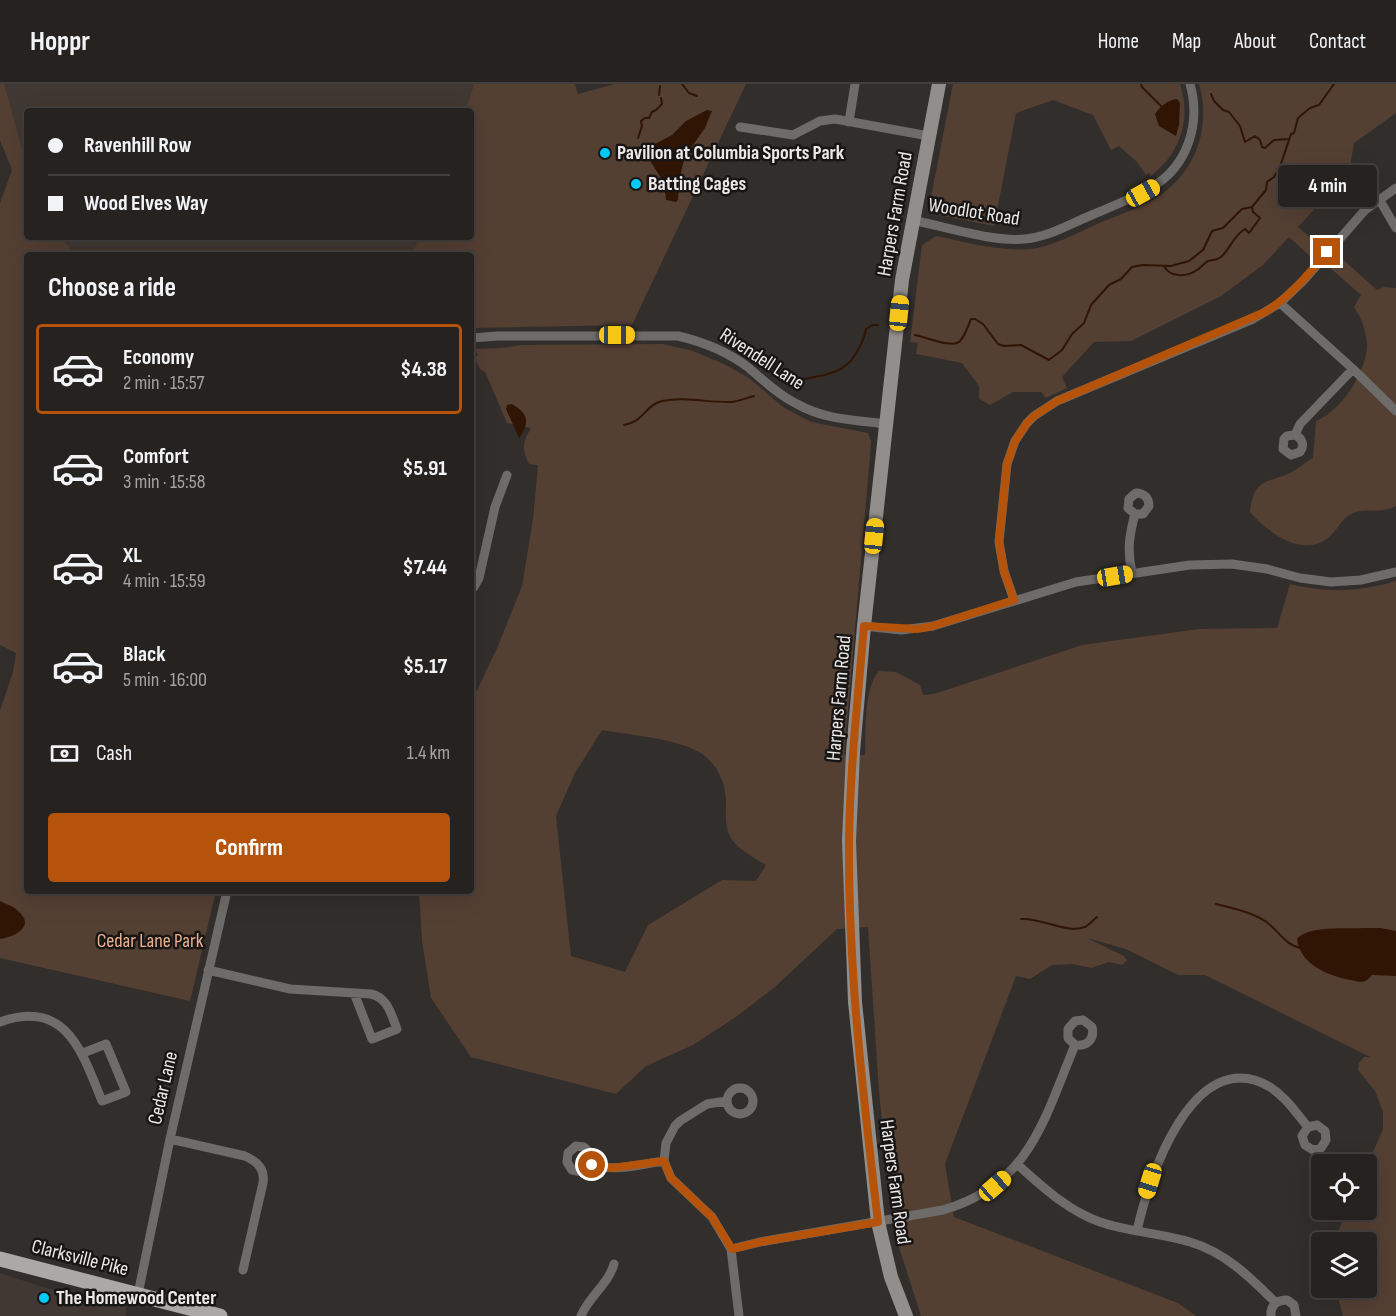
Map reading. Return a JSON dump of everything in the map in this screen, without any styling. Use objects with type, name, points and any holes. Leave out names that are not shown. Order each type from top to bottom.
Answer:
[{"type":"main road","name":"Harpers Farm Road","points":[[906,1316],[891,1277],[878,1222],[855,1002],[849,841],[852,772],[864,626],[903,280],[912,220],[939,84]]},
{"type":"main road","name":"Clarksville Pike","points":[[0,1259],[220,1316]]},
{"type":"street","points":[[849,122],[855,84]]},
{"type":"street","name":"Woodlot Road","points":[[912,220],[991,236],[1025,239],[1052,232],[1143,193],[1175,168],[1189,146],[1195,114],[1190,84]]},
{"type":"street","points":[[740,128],[793,135],[827,119],[929,136]]},
{"type":"street","points":[[1014,600],[1004,571],[999,542],[1007,464],[1015,441],[1027,423],[1057,401],[1253,319],[1280,303],[1365,210],[1396,188]]},
{"type":"street","points":[[1379,199],[1396,228]]},
{"type":"street","points":[[1280,303],[1396,411]]},
{"type":"street","name":"Rivendell Lane","points":[[474,338],[654,335],[692,339],[718,348],[786,398],[809,410],[832,418],[887,424]]},
{"type":"street","points":[[1295,435],[1300,424],[1353,369]]},
{"type":"street","points":[[474,587],[479,578],[495,507],[507,475]]},
{"type":"street","points":[[1132,573],[1128,547],[1135,514]]},
{"type":"street","points":[[864,626],[917,629],[1076,582],[1190,565],[1232,564],[1317,580],[1345,582],[1396,572]]},
{"type":"street","name":"Cedar Lane","points":[[138,1294],[170,1139],[226,894]]},
{"type":"street","points":[[208,970],[290,989],[371,994],[382,998],[387,1004],[397,1029],[372,1039],[354,993]]},
{"type":"street","points":[[0,1022],[21,1016],[43,1017],[65,1029],[83,1053],[102,1101],[126,1092],[106,1044],[83,1053]]},
{"type":"street","points":[[732,1249],[958,1206],[995,1186],[1018,1165],[1035,1138],[1075,1045]]},
{"type":"street","points":[[1137,1231],[1143,1201],[1158,1162],[1194,1102],[1212,1086],[1235,1079],[1268,1086],[1285,1099],[1308,1127]]},
{"type":"street","points":[[727,1101],[707,1104],[675,1126],[666,1143],[664,1161],[671,1178],[712,1217],[732,1249],[739,1316]]},
{"type":"street","points":[[170,1139],[245,1156],[255,1160],[261,1167],[264,1175],[263,1183],[243,1270]]},
{"type":"street","points":[[592,1165],[612,1168],[664,1161]]},
{"type":"street","points":[[1018,1165],[1071,1208],[1100,1222],[1191,1242],[1213,1251],[1247,1275],[1276,1303]]},
{"type":"street","points":[[581,1316],[609,1277],[614,1264]]},
{"type":"street","points":[[1271,1316],[1272,1307],[1281,1300],[1291,1302],[1296,1309],[1296,1316]]},
{"type":"shaded area","points":[[0,84],[474,84],[466,108],[24,108],[24,198]]},
{"type":"shaded area","points":[[1177,99],[1180,103],[1176,136],[1159,126],[1155,114],[1164,104]]},
{"type":"shaded area","points":[[707,110],[712,111],[705,128],[685,156],[678,200],[676,202],[666,200],[664,183],[646,154],[647,148],[672,135],[686,121]]},
{"type":"shaded area","points":[[33,240],[418,240],[413,252],[35,252]]},
{"type":"shaded area","points":[[512,404],[522,411],[526,419],[525,428],[519,438],[506,409],[507,405]]},
{"type":"shaded area","points":[[0,901],[16,909],[25,921],[24,926],[17,933],[0,939]]},
{"type":"shaded area","points":[[1381,928],[1396,931],[1396,976],[1372,975],[1363,982],[1334,976],[1317,968],[1304,956],[1297,939],[1318,930]]},
{"type":"shaded area","name":"The Homewood Center","points":[[0,1273],[49,1289],[126,1306],[126,1316],[0,1316]]},
{"type":"green space","name":"Cedar Lane Park","points":[[0,84],[4,84],[24,155],[24,240],[63,240],[73,252],[24,252],[24,894],[215,894],[190,1001],[0,958],[0,711],[13,672],[16,653],[0,645],[0,203],[12,170],[0,140]]},
{"type":"green space","points":[[474,84],[575,84],[578,94],[615,84],[746,84],[632,325],[474,328],[474,252],[413,252],[418,240],[474,240],[474,108],[466,108]]},
{"type":"green space","points":[[953,84],[1180,84],[1185,110],[1184,123],[1176,146],[1161,167],[1151,176],[1149,173],[1146,175],[1137,162],[1119,146],[1111,150],[1093,115],[1053,100],[1016,113],[994,226],[939,215],[930,202]]},
{"type":"green space","points":[[1199,84],[1396,84],[1396,113],[1354,143],[1350,167],[1344,177],[1298,227],[1321,246],[1311,257],[1289,237],[1263,265],[1221,296],[1131,341],[1094,342],[1062,377],[1067,388],[1046,398],[1041,392],[1013,392],[990,405],[979,399],[979,386],[962,363],[916,354],[918,343],[910,342],[922,245],[936,236],[995,248],[1031,249],[1064,239],[1154,199],[1174,184],[1184,172],[1198,145],[1203,115]]},
{"type":"green space","points":[[1338,255],[1377,290],[1384,287],[1396,288],[1396,506],[1386,510],[1356,512],[1347,516],[1329,537],[1319,543],[1297,544],[1276,534],[1250,512],[1258,487],[1292,472],[1313,458],[1316,421],[1343,400],[1362,369],[1367,342],[1364,326],[1354,307],[1361,295],[1328,266]]},
{"type":"green space","points":[[663,344],[693,351],[724,364],[749,378],[783,407],[811,422],[868,433],[871,441],[870,456],[844,755],[865,755],[868,700],[870,689],[879,671],[896,672],[920,685],[923,695],[934,694],[1082,645],[1199,629],[1277,628],[1290,584],[1318,589],[1343,590],[1396,581],[1396,1316],[1343,1316],[1338,1298],[1377,1298],[1377,1232],[1338,1232],[1343,1220],[1377,1220],[1377,1154],[1372,1154],[1383,1129],[1383,1112],[1375,1091],[1358,1070],[1359,1063],[1364,1057],[1370,1057],[1205,975],[1178,975],[1126,949],[1087,938],[1124,956],[1127,960],[1122,965],[1109,962],[1092,968],[1072,964],[1052,965],[1030,979],[1016,976],[945,1164],[954,1217],[1178,1303],[1196,1316],[921,1316],[898,1244],[891,1203],[879,1092],[868,927],[837,929],[775,987],[733,1019],[693,1045],[646,1066],[616,1094],[471,1057],[431,998],[422,941],[419,894],[474,894],[474,697],[498,646],[522,586],[533,519],[538,465],[529,464],[524,450],[531,428],[507,423],[485,372],[481,370],[474,358],[478,355],[475,349],[521,345]],"holes":[[[602,730],[676,743],[697,751],[714,765],[724,785],[726,824],[731,838],[744,852],[766,865],[756,881],[722,880],[648,925],[625,972],[571,956],[556,816],[575,773]]]},
{"type":"waterway","points":[[682,84],[689,93],[697,96]]},
{"type":"waterway","points":[[1141,84],[1163,108]]},
{"type":"waterway","points":[[915,335],[946,343],[957,343],[971,319],[975,319],[983,324],[998,344],[1021,345],[1049,360],[1062,350],[1072,334],[1084,323],[1091,305],[1109,285],[1121,279],[1132,267],[1171,266],[1189,261],[1203,250],[1212,231],[1223,228],[1242,209],[1252,207],[1266,190],[1267,182],[1274,177],[1281,164],[1298,118],[1310,108],[1319,105],[1334,84]]},
{"type":"waterway","points":[[659,95],[660,86]]},
{"type":"waterway","points":[[1211,94],[1214,101],[1223,110],[1229,112],[1240,126],[1245,142],[1255,136],[1265,148],[1274,140],[1289,139]]},
{"type":"waterway","points":[[638,138],[642,126],[641,121],[649,118],[652,112],[662,104],[661,98]]},
{"type":"waterway","points":[[1164,266],[1170,273],[1184,275],[1193,272],[1208,261],[1219,258],[1238,235],[1245,229],[1249,233],[1260,218],[1253,212],[1252,207]]},
{"type":"waterway","points":[[791,382],[835,372],[842,368],[857,352],[866,329],[878,325]]},
{"type":"waterway","points":[[624,425],[636,421],[652,406],[662,401],[680,399],[732,402],[754,396]]},
{"type":"waterway","points":[[1216,904],[1260,918],[1290,944],[1301,948]]},
{"type":"waterway","points":[[1021,919],[1078,929],[1097,917]]},
{"type":"place","name":"Pavilion at Columbia Sports Park","points":[[605,153]]},
{"type":"place","name":"Batting Cages","points":[[636,184]]},
{"type":"place","name":"The Homewood Center","points":[[44,1298]]},
{"type":"route","points":[[592,1165],[612,1168],[664,1161],[671,1178],[712,1217],[732,1249],[878,1222],[855,1002],[849,841],[853,752],[864,626],[901,630],[917,629],[1014,600],[1004,571],[999,542],[1007,464],[1015,441],[1027,423],[1044,408],[1057,401],[1253,319],[1280,303],[1327,252]]}]
